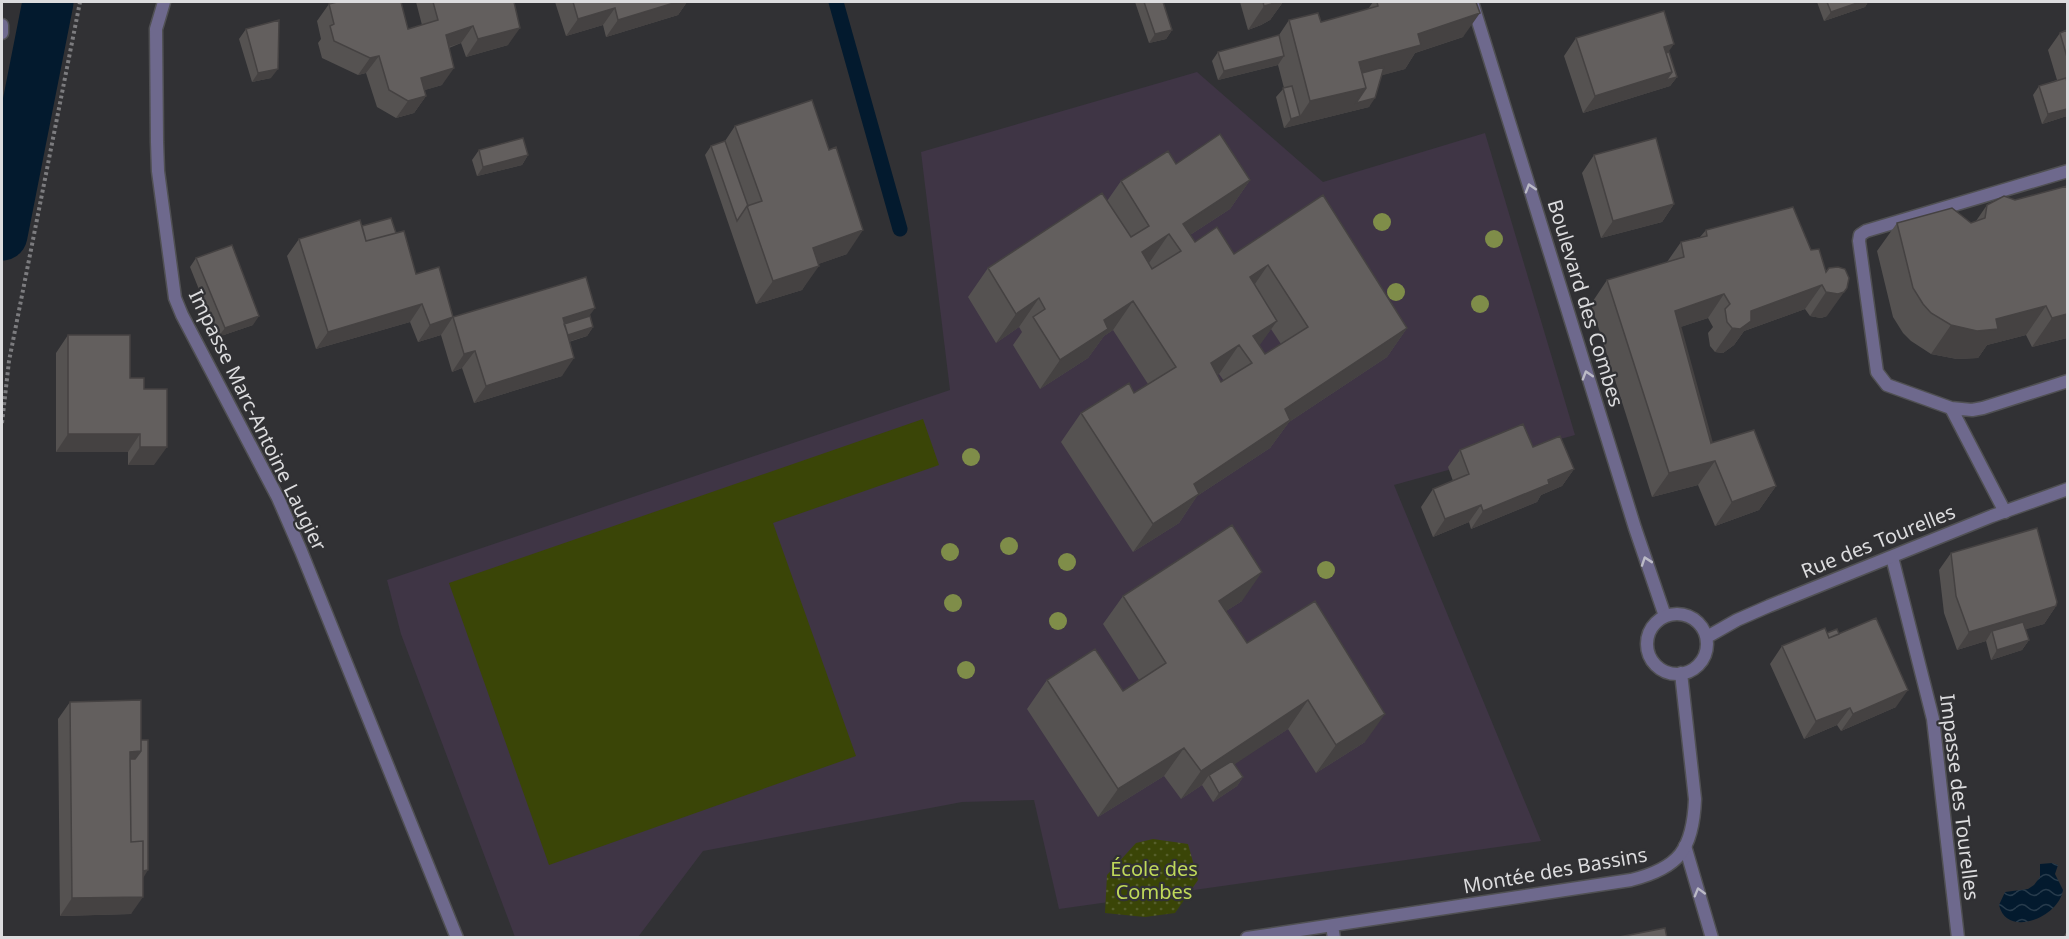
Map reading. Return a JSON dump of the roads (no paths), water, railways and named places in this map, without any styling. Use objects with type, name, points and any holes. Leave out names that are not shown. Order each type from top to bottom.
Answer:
[{"type":"street","name":"Impasse Marc-Antoine Laugier","points":[[164,2],[155,40],[157,152],[175,298],[278,498],[457,938]]},
{"type":"street","name":"Boulevard des Combes","points":[[1472,2],[1628,506],[1665,616]]},
{"type":"street","points":[[2,25],[2,33]]},
{"type":"street","points":[[2067,171],[1866,231],[1860,235],[1859,242],[1876,372],[1887,385],[1951,408],[1972,410],[2067,381]]},
{"type":"street","points":[[1951,408],[2005,512]]},
{"type":"street","name":"Rue des Tourelles","points":[[1707,637],[1769,606],[2067,489]]},
{"type":"street","name":"Impasse des Tourelles","points":[[1892,557],[1933,719],[1958,938]]},
{"type":"street","points":[[1682,614],[1691,617],[1698,622],[1707,637],[1704,657],[1690,671],[1671,673],[1662,670],[1649,656],[1647,637],[1650,628],[1665,616],[1682,614]]},
{"type":"street","name":"Montée des Bassins","points":[[1247,938],[1333,932],[1631,880],[1653,875],[1665,869],[1675,861],[1685,846],[1692,828],[1695,799],[1681,673]]},
{"type":"street","points":[[1685,846],[1712,938]]},
{"type":"water","points":[[2040,864],[2058,865],[2055,874],[2063,890],[2052,909],[2043,916],[2022,922],[2012,921],[2004,915],[1999,905],[2005,892],[2028,889],[2040,877]]},
{"type":"waterway","points":[[2,235],[48,2]]},
{"type":"waterway","points":[[836,2],[900,229]]},
{"type":"park label","name":"École des Combes","points":[[1154,880]]}]
